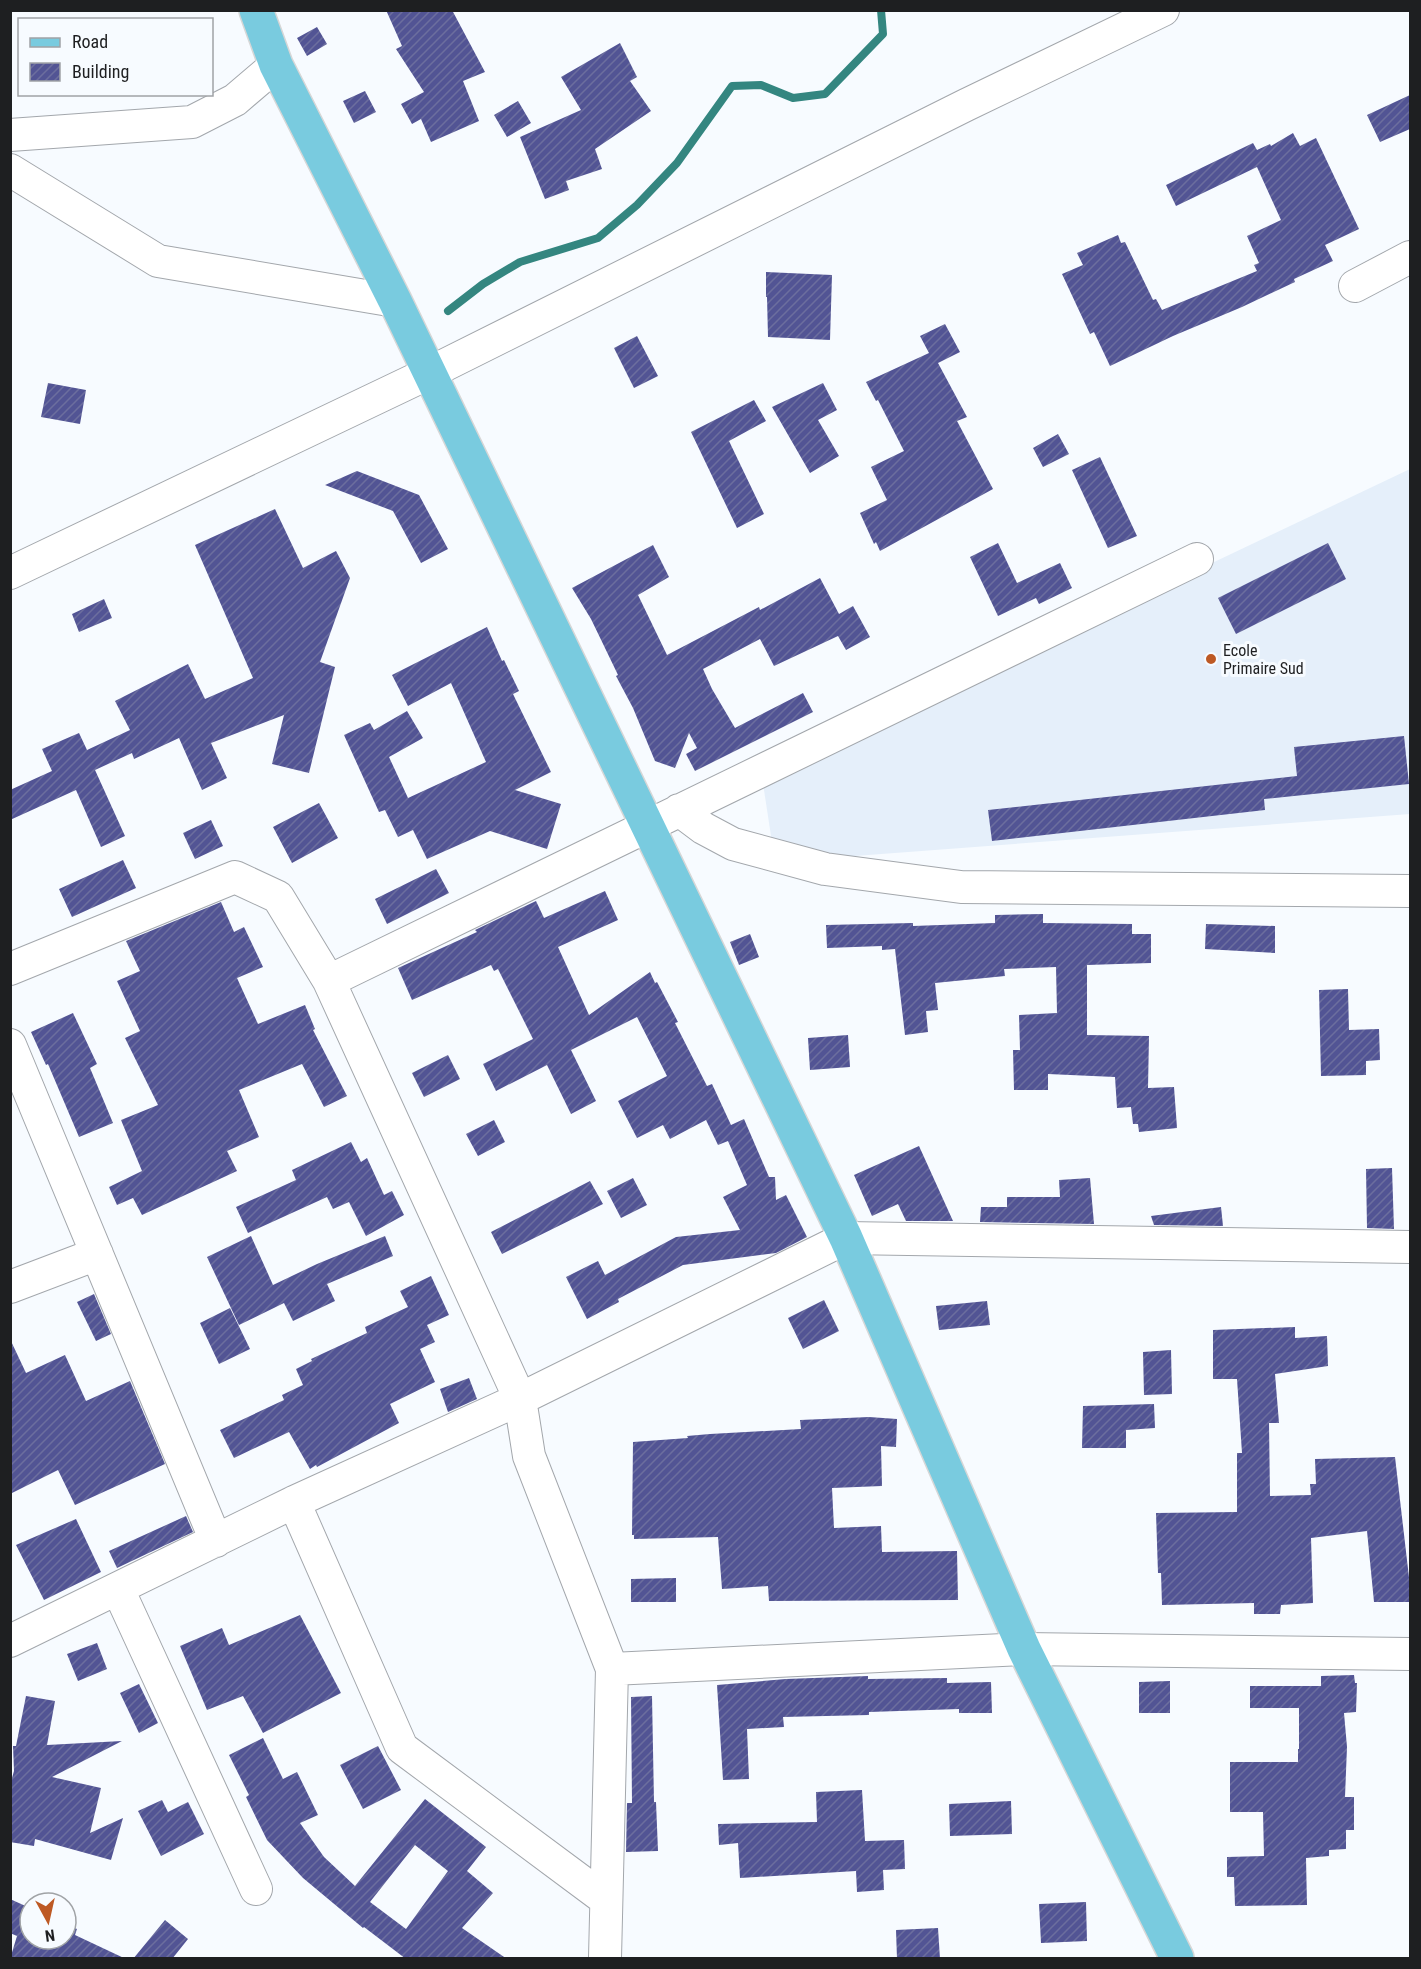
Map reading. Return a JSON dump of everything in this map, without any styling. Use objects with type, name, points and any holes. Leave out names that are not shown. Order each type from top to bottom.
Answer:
[{"type":"main road","points":[[256,10],[276,66],[395,301],[846,1238],[1024,1649],[1177,1959]]},
{"type":"street","points":[[10,573],[429,373],[955,110],[1163,10]]},
{"type":"street","points":[[10,135],[192,122],[235,100],[276,66]]},
{"type":"street","points":[[10,170],[158,261],[395,301]]},
{"type":"street","points":[[1355,286],[1410,257]]},
{"type":"street","points":[[329,981],[1197,560]]},
{"type":"street","points":[[679,810],[703,828],[733,844],[825,869],[961,887],[1410,891]]},
{"type":"street","points":[[10,969],[235,877],[278,897],[329,981],[520,1399],[529,1456],[612,1669],[605,1959]]},
{"type":"street","points":[[10,1046],[216,1541]]},
{"type":"street","points":[[10,1641],[294,1502],[520,1399],[846,1238],[1410,1247]]},
{"type":"street","points":[[10,1287],[97,1254]]},
{"type":"street","points":[[294,1502],[402,1748],[605,1899]]},
{"type":"street","points":[[118,1589],[256,1889]]},
{"type":"street","points":[[612,1669],[1024,1649],[1410,1654]]},
{"type":"shaded area","name":"Ecole Primaire Sud","points":[[1410,469],[1410,814],[775,862],[762,777]]},
{"type":"building","points":[[386,10],[452,10],[485,72],[463,81],[479,121],[431,142],[421,119],[412,124],[401,104],[424,92],[396,49],[402,46]]},
{"type":"building","points":[[317,27],[327,44],[307,56],[297,38]]},
{"type":"building","points":[[620,43],[637,77],[630,81],[651,111],[595,149],[602,169],[566,181],[569,190],[545,199],[520,137],[581,110],[561,77]]},
{"type":"building","points":[[365,91],[376,112],[354,123],[343,101]]},
{"type":"building","points":[[1410,95],[1410,129],[1380,142],[1367,115]]},
{"type":"building","points":[[518,101],[531,123],[507,137],[494,115]]},
{"type":"building","points":[[1293,133],[1300,146],[1316,138],[1359,229],[1325,245],[1333,261],[1294,279],[1295,282],[1110,366],[1094,332],[1090,334],[1062,274],[1083,265],[1077,253],[1118,235],[1121,243],[1125,242],[1153,300],[1156,299],[1162,310],[1257,271],[1254,265],[1259,263],[1247,236],[1281,220],[1257,167],[1176,206],[1166,185],[1253,143],[1257,150],[1270,144],[1271,146]]},
{"type":"building","points":[[766,272],[832,275],[830,340],[768,337]]},
{"type":"building","points":[[945,324],[960,352],[938,363],[967,417],[957,421],[993,489],[880,551],[876,542],[874,544],[860,513],[887,500],[871,467],[904,451],[878,400],[876,401],[866,382],[929,353],[920,336]]},
{"type":"building","points":[[637,336],[658,376],[634,388],[614,348]]},
{"type":"building","points":[[48,383],[86,390],[80,424],[41,417]]},
{"type":"building","points":[[823,383],[837,410],[818,420],[839,456],[810,473],[772,407]]},
{"type":"building","points":[[754,400],[766,421],[729,441],[764,514],[737,528],[691,432]]},
{"type":"building","points":[[1058,434],[1069,454],[1043,467],[1033,448]]},
{"type":"building","points":[[1100,457],[1137,536],[1108,548],[1072,470]]},
{"type":"building","points":[[357,471],[419,495],[448,549],[421,563],[393,511],[325,485]]},
{"type":"building","points":[[275,509],[303,568],[336,551],[350,578],[320,662],[335,667],[309,773],[272,764],[284,715],[211,743],[227,778],[202,790],[179,738],[134,759],[132,753],[95,770],[125,836],[101,847],[76,790],[10,820],[10,790],[52,771],[42,749],[79,733],[87,750],[130,730],[115,701],[188,664],[205,699],[253,678],[195,545]]},
{"type":"building","points":[[998,543],[1017,583],[1060,563],[1072,588],[1039,604],[1036,598],[998,616],[970,557]]},
{"type":"building","points":[[1328,543],[1346,579],[1236,634],[1218,598]]},
{"type":"building","points":[[653,545],[669,577],[638,595],[667,655],[820,578],[839,614],[853,606],[870,637],[846,650],[838,636],[774,666],[760,639],[703,669],[735,728],[803,693],[813,712],[695,771],[686,754],[697,748],[689,733],[675,768],[655,761],[633,708],[616,676],[618,675],[591,619],[572,588]]},
{"type":"building","points":[[104,599],[112,618],[79,632],[72,614]]},
{"type":"building","points":[[487,627],[519,691],[513,694],[551,772],[515,790],[561,804],[547,849],[490,831],[427,859],[413,830],[398,837],[385,810],[379,812],[344,735],[370,723],[374,730],[407,711],[423,738],[389,757],[408,798],[486,762],[451,683],[408,706],[392,675]]},
{"type":"building","points":[[1404,736],[1409,784],[1264,799],[1265,810],[992,841],[988,810],[1297,776],[1294,747]]},
{"type":"building","points":[[319,803],[338,838],[292,863],[273,827]]},
{"type":"building","points":[[211,820],[223,846],[195,859],[183,833]]},
{"type":"building","points":[[123,860],[136,888],[72,917],[59,889]]},
{"type":"building","points":[[436,869],[449,893],[387,924],[375,899]]},
{"type":"building","points":[[605,891],[618,920],[558,947],[589,1015],[650,972],[678,1022],[675,1023],[707,1086],[712,1084],[731,1125],[744,1119],[769,1177],[775,1177],[776,1200],[786,1195],[807,1237],[776,1253],[683,1265],[618,1299],[619,1302],[587,1319],[566,1277],[598,1261],[605,1275],[676,1237],[740,1230],[723,1197],[747,1185],[728,1141],[718,1145],[706,1120],[670,1139],[663,1125],[637,1138],[618,1101],[667,1076],[637,1017],[571,1050],[596,1101],[571,1114],[547,1065],[496,1091],[483,1064],[533,1039],[498,969],[494,971],[491,965],[412,1000],[398,968],[477,932],[475,930],[536,901],[544,918]]},
{"type":"building","points":[[221,902],[234,932],[244,927],[263,967],[237,978],[258,1024],[305,1005],[315,1029],[313,1030],[347,1096],[324,1107],[302,1064],[239,1090],[259,1137],[227,1151],[237,1171],[142,1215],[133,1198],[117,1205],[109,1187],[142,1171],[121,1120],[158,1105],[125,1038],[140,1031],[117,981],[140,971],[126,941]]},
{"type":"building","points":[[1043,914],[1043,923],[1132,924],[1132,934],[1151,934],[1151,963],[1087,965],[1087,1035],[1149,1036],[1148,1088],[1174,1087],[1177,1128],[1139,1132],[1138,1124],[1133,1124],[1131,1107],[1117,1108],[1115,1077],[1048,1074],[1048,1090],[1014,1090],[1013,1050],[1020,1050],[1019,1015],[1057,1013],[1056,967],[1004,969],[1005,976],[935,983],[938,1010],[926,1011],[928,1032],[905,1035],[895,949],[882,950],[882,946],[827,948],[826,925],[913,923],[913,926],[995,923],[995,915]]},
{"type":"building","points":[[1206,924],[1275,926],[1275,953],[1205,949]]},
{"type":"building","points":[[750,934],[759,957],[739,965],[730,942]]},
{"type":"building","points":[[1348,989],[1349,1030],[1379,1029],[1380,1060],[1366,1061],[1366,1075],[1321,1076],[1319,990]]},
{"type":"building","points":[[73,1013],[97,1064],[90,1068],[113,1123],[79,1137],[48,1064],[46,1065],[31,1032]]},
{"type":"building","points":[[848,1035],[850,1067],[810,1070],[808,1038]]},
{"type":"building","points":[[448,1055],[460,1079],[424,1097],[412,1073]]},
{"type":"building","points":[[494,1120],[505,1142],[478,1156],[466,1134]]},
{"type":"building","points":[[351,1142],[361,1162],[367,1158],[384,1195],[392,1191],[404,1215],[366,1236],[349,1202],[333,1209],[327,1197],[248,1233],[236,1207],[296,1180],[292,1170]]},
{"type":"building","points":[[919,1146],[953,1221],[906,1221],[898,1204],[872,1216],[854,1175]]},
{"type":"building","points":[[1392,1168],[1394,1229],[1367,1228],[1366,1169]]},
{"type":"building","points":[[633,1178],[647,1205],[621,1218],[607,1191]]},
{"type":"building","points":[[1090,1178],[1094,1224],[980,1222],[981,1207],[1007,1207],[1007,1197],[1060,1197],[1059,1180]]},
{"type":"building","points":[[590,1181],[603,1204],[502,1254],[491,1232]]},
{"type":"building","points":[[1221,1207],[1223,1226],[1154,1225],[1151,1216]]},
{"type":"building","points":[[251,1236],[273,1285],[385,1236],[393,1256],[327,1284],[335,1301],[293,1321],[284,1303],[239,1325],[207,1257]]},
{"type":"building","points":[[431,1276],[449,1315],[427,1325],[435,1342],[420,1349],[435,1382],[390,1404],[399,1423],[310,1469],[289,1432],[234,1458],[220,1430],[284,1400],[282,1395],[303,1385],[296,1369],[312,1361],[311,1359],[367,1333],[365,1327],[408,1307],[400,1291]]},
{"type":"building","points":[[94,1294],[111,1334],[96,1341],[77,1302]]},
{"type":"building","points":[[824,1300],[839,1331],[803,1349],[788,1318]]},
{"type":"building","points":[[987,1301],[990,1325],[939,1330],[936,1306]]},
{"type":"building","points":[[230,1308],[250,1349],[219,1364],[200,1323]]},
{"type":"building","points":[[1295,1327],[1295,1338],[1327,1336],[1328,1366],[1275,1374],[1279,1423],[1269,1423],[1270,1496],[1311,1495],[1310,1484],[1316,1484],[1315,1459],[1395,1457],[1410,1602],[1374,1602],[1367,1531],[1311,1538],[1313,1603],[1281,1605],[1280,1614],[1254,1614],[1254,1603],[1162,1605],[1161,1573],[1158,1573],[1156,1513],[1237,1512],[1237,1453],[1242,1453],[1237,1379],[1213,1379],[1213,1330]]},
{"type":"building","points":[[10,1339],[26,1373],[65,1355],[86,1401],[130,1381],[165,1464],[75,1505],[58,1470],[10,1494]]},
{"type":"building","points":[[1171,1350],[1172,1394],[1144,1395],[1143,1352]]},
{"type":"building","points":[[469,1378],[477,1399],[448,1412],[440,1389]]},
{"type":"building","points":[[1154,1404],[1155,1428],[1126,1430],[1126,1448],[1082,1448],[1083,1406]]},
{"type":"building","points":[[869,1417],[897,1419],[896,1447],[881,1446],[882,1486],[832,1488],[834,1528],[881,1526],[882,1552],[957,1551],[958,1600],[769,1601],[768,1586],[722,1589],[718,1537],[634,1539],[632,1535],[633,1442],[710,1434],[801,1429],[800,1420]]},
{"type":"building","points":[[186,1516],[193,1532],[117,1568],[109,1551]]},
{"type":"building","points":[[76,1519],[101,1572],[44,1600],[16,1545]]},
{"type":"building","points":[[676,1578],[676,1602],[631,1602],[631,1579]]},
{"type":"building","points":[[300,1615],[341,1693],[263,1733],[243,1696],[207,1710],[180,1646],[222,1628],[229,1645]]},
{"type":"building","points":[[97,1643],[107,1669],[78,1681],[67,1654]]},
{"type":"building","points":[[1354,1675],[1355,1683],[1357,1683],[1356,1712],[1344,1713],[1347,1747],[1345,1797],[1354,1797],[1354,1830],[1346,1830],[1346,1849],[1329,1850],[1329,1856],[1306,1858],[1307,1905],[1235,1906],[1234,1877],[1227,1877],[1227,1857],[1264,1856],[1263,1812],[1230,1812],[1230,1762],[1298,1762],[1299,1749],[1299,1708],[1250,1708],[1250,1686],[1321,1686],[1321,1676]]},
{"type":"building","points":[[868,1676],[868,1679],[947,1678],[947,1683],[991,1682],[992,1713],[959,1713],[959,1709],[869,1712],[869,1715],[783,1717],[784,1727],[747,1729],[749,1779],[723,1780],[717,1685],[786,1679]]},
{"type":"building","points":[[1170,1681],[1170,1713],[1139,1713],[1139,1682]]},
{"type":"building","points":[[139,1684],[158,1723],[139,1733],[120,1693]]},
{"type":"building","points":[[26,1696],[55,1701],[47,1745],[122,1741],[52,1777],[101,1788],[90,1833],[123,1818],[111,1860],[35,1839],[34,1846],[10,1842],[13,1746],[16,1746]]},
{"type":"building","points":[[652,1696],[654,1802],[656,1802],[658,1851],[626,1852],[627,1803],[632,1803],[631,1697]]},
{"type":"building","points":[[263,1738],[283,1779],[297,1772],[318,1815],[300,1823],[324,1857],[355,1886],[425,1799],[486,1847],[467,1871],[493,1893],[462,1928],[507,1959],[406,1959],[363,1928],[303,1878],[267,1840],[246,1797],[249,1795],[229,1755]],"holes":[[[415,1845],[448,1871],[406,1929],[370,1902]]]},
{"type":"building","points":[[378,1746],[401,1790],[363,1809],[340,1765]]},
{"type":"building","points":[[862,1790],[865,1841],[904,1840],[905,1869],[883,1870],[884,1890],[857,1892],[856,1871],[740,1878],[738,1843],[719,1845],[718,1824],[817,1822],[816,1792]]},
{"type":"building","points":[[162,1800],[168,1812],[188,1802],[204,1834],[161,1856],[138,1811]]},
{"type":"building","points":[[1011,1801],[1012,1834],[950,1836],[949,1804]]},
{"type":"building","points":[[10,1899],[18,1903],[18,1951],[78,1951],[78,1936],[126,1959],[10,1959],[17,1936],[10,1933]]},
{"type":"building","points":[[1086,1902],[1087,1941],[1041,1943],[1039,1904]]},
{"type":"building","points":[[165,1920],[188,1939],[172,1959],[133,1959]]},
{"type":"building","points":[[938,1928],[940,1959],[897,1959],[896,1930]]},
{"type":"waterway","points":[[448,311],[483,284],[520,262],[598,238],[637,205],[677,163],[732,86],[761,85],[793,98],[825,94],[883,34],[881,10]]},
{"type":"place","name":"Ecole Primaire Sud","points":[[1211,659]]}]
